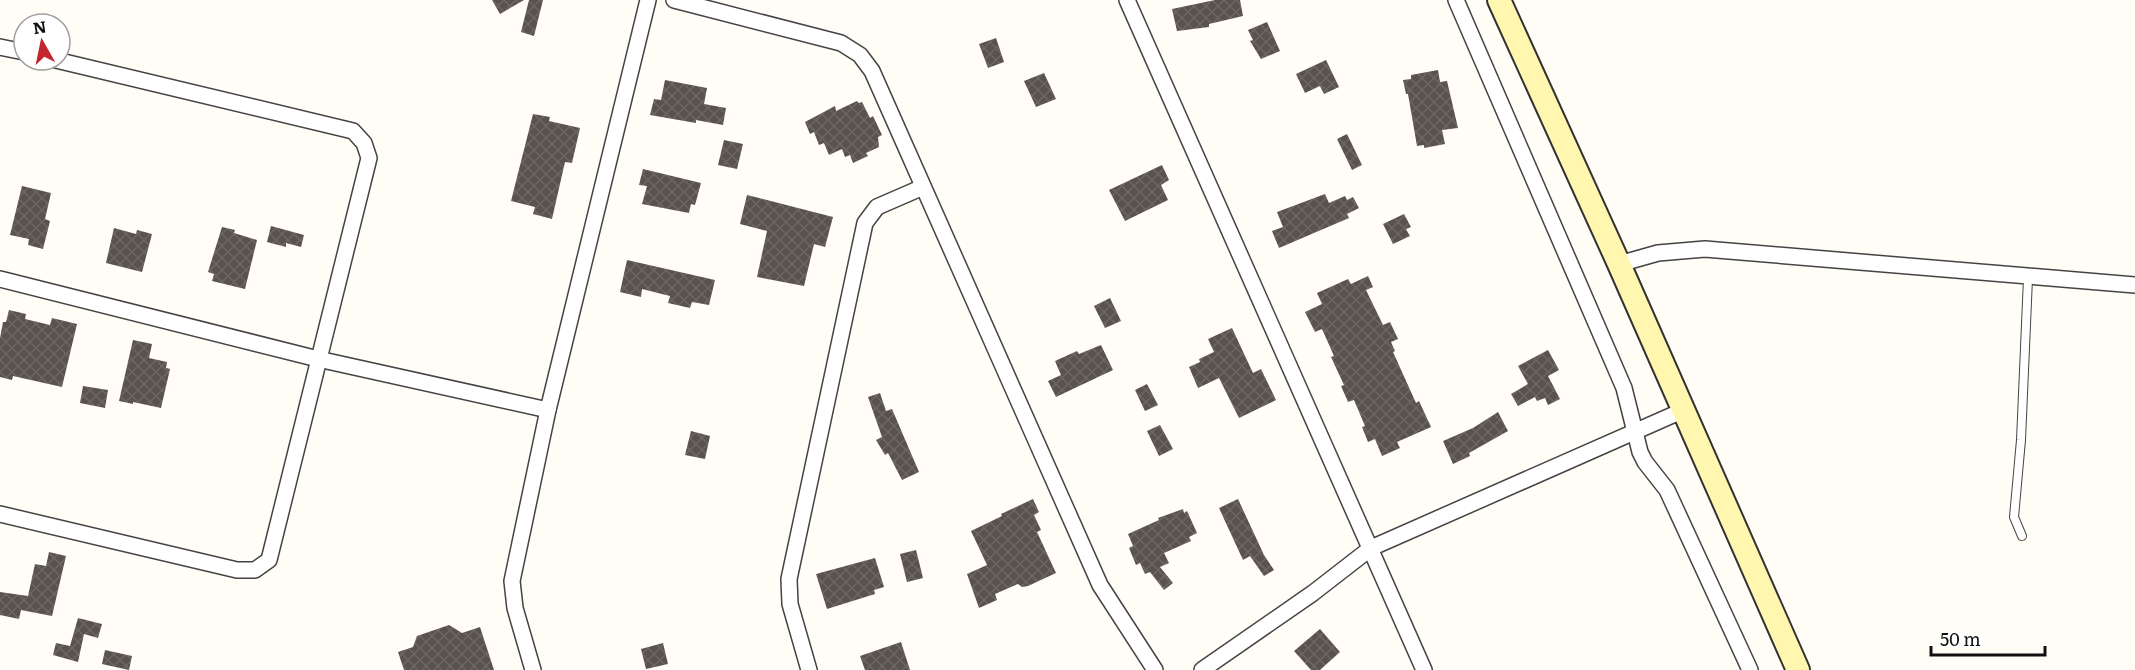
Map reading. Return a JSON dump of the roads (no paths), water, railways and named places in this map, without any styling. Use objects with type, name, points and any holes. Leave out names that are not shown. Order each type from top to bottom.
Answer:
[{"type":"street","points":[[532,670],[515,608],[512,581],[548,410],[648,0]]},
{"type":"street","points":[[674,0],[841,43],[860,55],[872,71],[1100,585],[1155,670]]},
{"type":"street","points":[[1126,0],[1424,670]]},
{"type":"street","points":[[1456,0],[1624,387],[1634,431],[1646,462],[1667,490],[1750,670]]},
{"type":"street","points":[[1499,0],[1619,264],[1798,670]]},
{"type":"street","points":[[0,514],[237,570],[255,570],[269,560],[369,158],[364,143],[353,130],[72,64]]},
{"type":"street","points":[[809,670],[790,604],[789,579],[866,223],[878,207],[923,187]]},
{"type":"street","points":[[1619,264],[1658,253],[1705,249],[2028,278],[2135,285]]},
{"type":"street","points":[[0,279],[318,359],[548,410]]},
{"type":"street","points":[[1202,670],[1313,593],[1371,548],[1684,410]]},
{"type":"lane","points":[[2022,536],[2013,517],[2021,440],[2028,278]]}]
